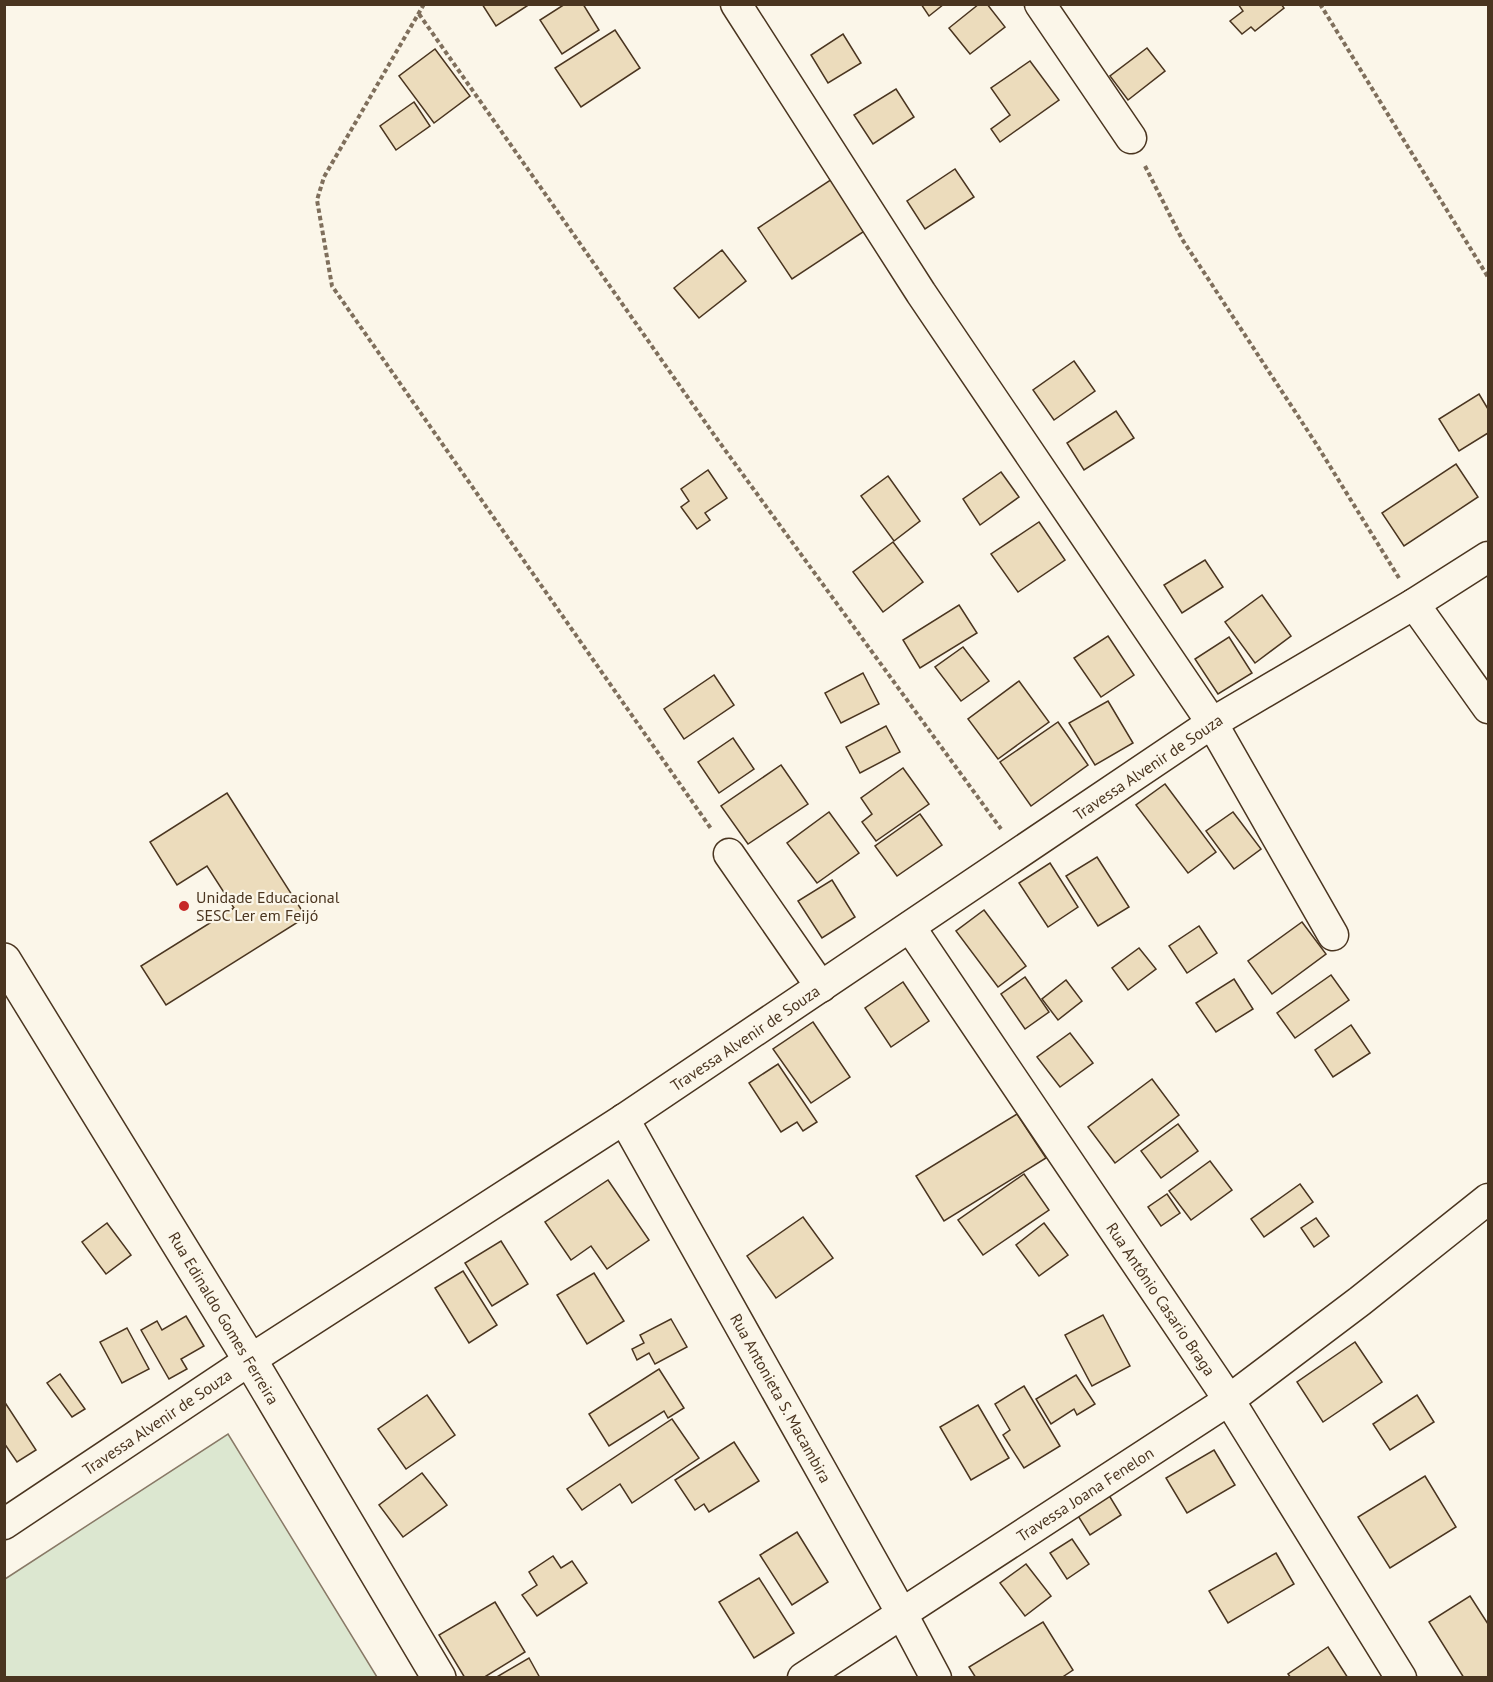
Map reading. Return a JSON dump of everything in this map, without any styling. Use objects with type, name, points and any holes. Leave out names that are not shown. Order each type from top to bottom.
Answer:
[{"type":"street","points":[[736,4],[921,293],[1212,723],[1334,935]]},
{"type":"street","points":[[1040,4],[1131,138]]},
{"type":"street","name":"Travessa Alvenir de Souza","points":[[4,1524],[250,1360],[624,1119],[1212,723],[1414,604],[1488,557]]},
{"type":"street","points":[[1414,604],[1488,708]]},
{"type":"street","points":[[729,854],[821,987]]},
{"type":"street","name":"Rua Antônio Casario Braga","points":[[910,927],[1229,1400],[1401,1677]]},
{"type":"street","name":"Rua Edinaldo Gomes Ferreira","points":[[4,960],[250,1360],[439,1677]]},
{"type":"street","name":"Rua Antonieta S. Macambira","points":[[624,1119],[936,1677]]},
{"type":"street","name":"Travessa Joana Fenelon","points":[[803,1677],[1229,1400],[1360,1301],[1488,1198]]},
{"type":"path","points":[[424,4],[324,177],[317,200],[332,286],[729,854]]},
{"type":"path","points":[[1320,4],[1488,277]]},
{"type":"path","points":[[419,14],[717,439],[1019,854]]},
{"type":"path","points":[[1131,138],[1182,239],[1315,442],[1414,604]]},
{"type":"green space","points":[[228,1434],[377,1677],[5,1677],[5,1579]]},
{"type":"building","points":[[482,4],[530,4],[496,26]]},
{"type":"building","points":[[565,4],[583,4],[599,30],[562,54],[540,20]]},
{"type":"building","points":[[921,4],[944,4],[929,16]]},
{"type":"building","points":[[979,4],[987,4],[1005,27],[970,54],[949,28]]},
{"type":"building","points":[[1238,4],[1281,4],[1284,8],[1255,31],[1251,27],[1242,34],[1230,21],[1243,11]]},
{"type":"building","points":[[615,30],[640,68],[581,107],[555,68]]},
{"type":"building","points":[[843,34],[861,63],[828,83],[811,55]]},
{"type":"building","points":[[1147,48],[1165,71],[1128,100],[1110,76]]},
{"type":"building","points":[[435,49],[470,96],[434,123],[399,76]]},
{"type":"building","points":[[1030,61],[1059,100],[1000,142],[991,129],[1010,115],[991,88]]},
{"type":"building","points":[[896,89],[914,117],[873,144],[854,115]]},
{"type":"building","points":[[414,102],[430,126],[396,150],[380,126]]},
{"type":"building","points":[[955,169],[974,197],[925,229],[907,201]]},
{"type":"building","points":[[835,177],[869,228],[792,279],[758,228]]},
{"type":"building","points":[[722,250],[746,281],[699,318],[674,288]]},
{"type":"building","points":[[1074,361],[1095,391],[1054,420],[1033,390]]},
{"type":"building","points":[[1479,394],[1488,409],[1488,433],[1459,451],[1439,419]]},
{"type":"building","points":[[1116,411],[1134,438],[1084,470],[1067,443]]},
{"type":"building","points":[[1456,464],[1478,497],[1404,546],[1382,513]]},
{"type":"building","points":[[708,470],[727,498],[705,513],[710,520],[697,529],[681,507],[689,501],[681,489]]},
{"type":"building","points":[[1001,472],[1019,497],[980,525],[963,499]]},
{"type":"building","points":[[888,476],[920,521],[894,541],[861,496]]},
{"type":"building","points":[[1039,522],[1065,560],[1018,592],[991,554]]},
{"type":"building","points":[[893,542],[923,582],[883,612],[853,572]]},
{"type":"building","points":[[1205,560],[1223,587],[1182,613],[1164,585]]},
{"type":"building","points":[[1262,595],[1291,636],[1255,663],[1225,622]]},
{"type":"building","points":[[959,605],[977,633],[920,668],[903,640]]},
{"type":"building","points":[[1108,636],[1134,675],[1101,697],[1074,658]]},
{"type":"building","points":[[1229,637],[1252,673],[1218,694],[1195,659]]},
{"type":"building","points":[[963,647],[989,681],[961,701],[935,667]]},
{"type":"building","points":[[863,673],[879,704],[841,723],[825,693]]},
{"type":"building","points":[[714,675],[734,705],[684,739],[664,709]]},
{"type":"building","points":[[1019,681],[1049,722],[998,759],[968,719]]},
{"type":"building","points":[[1108,701],[1133,743],[1095,765],[1069,723]]},
{"type":"building","points":[[1058,722],[1088,765],[1031,806],[1000,762]]},
{"type":"building","points":[[886,726],[900,752],[860,773],[846,747]]},
{"type":"building","points":[[733,738],[754,769],[719,793],[698,762]]},
{"type":"building","points":[[781,765],[808,804],[748,844],[721,806]]},
{"type":"building","points":[[903,768],[929,804],[876,841],[862,822],[872,814],[861,798]]},
{"type":"building","points":[[1165,784],[1216,852],[1188,873],[1136,805]]},
{"type":"building","points":[[227,793],[306,917],[166,1005],[141,966],[234,908],[207,866],[177,885],[150,842]]},
{"type":"building","points":[[829,812],[859,853],[817,883],[787,843]]},
{"type":"building","points":[[1233,812],[1261,849],[1234,869],[1206,831]]},
{"type":"building","points":[[920,814],[942,845],[897,876],[875,846]]},
{"type":"building","points":[[1097,857],[1129,907],[1098,926],[1066,876]]},
{"type":"building","points":[[1050,863],[1078,907],[1048,927],[1019,883]]},
{"type":"building","points":[[832,880],[855,917],[822,938],[798,901]]},
{"type":"building","points":[[984,910],[1026,966],[998,987],[956,931]]},
{"type":"building","points":[[1302,922],[1326,954],[1272,994],[1248,961]]},
{"type":"building","points":[[1199,926],[1217,953],[1187,973],[1169,946]]},
{"type":"building","points":[[1139,948],[1156,969],[1128,990],[1112,968]]},
{"type":"building","points":[[1331,975],[1349,1000],[1295,1038],[1277,1013]]},
{"type":"building","points":[[1025,977],[1049,1012],[1025,1029],[1001,994]]},
{"type":"building","points":[[1234,979],[1253,1009],[1216,1032],[1196,1003]]},
{"type":"building","points":[[1066,980],[1082,1001],[1058,1020],[1042,999]]},
{"type":"building","points":[[903,982],[929,1021],[891,1047],[865,1008]]},
{"type":"building","points":[[813,1022],[850,1077],[811,1103],[773,1049]]},
{"type":"building","points":[[1351,1025],[1370,1053],[1333,1077],[1315,1050]]},
{"type":"building","points":[[1070,1033],[1093,1063],[1060,1087],[1037,1057]]},
{"type":"building","points":[[778,1064],[817,1122],[803,1131],[797,1122],[781,1132],[749,1083]]},
{"type":"building","points":[[1152,1079],[1179,1115],[1115,1163],[1088,1127]]},
{"type":"building","points":[[1017,1114],[1046,1158],[944,1221],[916,1176]]},
{"type":"building","points":[[1178,1124],[1198,1151],[1161,1178],[1141,1151]]},
{"type":"building","points":[[1210,1161],[1232,1190],[1191,1220],[1169,1191]]},
{"type":"building","points":[[1024,1174],[1049,1210],[983,1255],[958,1220]]},
{"type":"building","points":[[608,1180],[649,1240],[607,1269],[591,1246],[571,1260],[545,1222]]},
{"type":"building","points":[[1300,1184],[1313,1202],[1264,1237],[1251,1219]]},
{"type":"building","points":[[1167,1194],[1180,1213],[1161,1226],[1148,1207]]},
{"type":"building","points":[[803,1217],[833,1258],[776,1298],[747,1256]]},
{"type":"building","points":[[1316,1218],[1329,1236],[1314,1247],[1301,1228]]},
{"type":"building","points":[[107,1223],[131,1255],[106,1274],[82,1242]]},
{"type":"building","points":[[1044,1223],[1068,1255],[1039,1276],[1016,1245]]},
{"type":"building","points":[[501,1241],[528,1284],[492,1306],[465,1263]]},
{"type":"building","points":[[463,1271],[497,1325],[469,1343],[435,1288]]},
{"type":"building","points":[[594,1273],[624,1321],[587,1344],[557,1295]]},
{"type":"building","points":[[1103,1315],[1130,1366],[1092,1386],[1065,1335]]},
{"type":"building","points":[[186,1316],[204,1346],[181,1359],[187,1369],[169,1379],[141,1330],[157,1321],[162,1330]]},
{"type":"building","points":[[671,1319],[687,1347],[655,1364],[649,1353],[637,1360],[632,1349],[644,1343],[640,1335]]},
{"type":"building","points":[[127,1328],[149,1369],[122,1383],[100,1342]]},
{"type":"building","points":[[1355,1342],[1382,1382],[1323,1422],[1297,1382]]},
{"type":"building","points":[[659,1369],[684,1408],[668,1418],[664,1411],[609,1446],[589,1414]]},
{"type":"building","points":[[60,1374],[85,1409],[72,1417],[47,1383]]},
{"type":"building","points":[[1076,1375],[1095,1404],[1077,1415],[1074,1409],[1051,1424],[1036,1399]]},
{"type":"building","points":[[1024,1386],[1060,1446],[1024,1468],[1003,1435],[1010,1430],[995,1404]]},
{"type":"building","points":[[427,1395],[455,1435],[406,1469],[378,1429]]},
{"type":"building","points":[[1417,1395],[1434,1422],[1390,1450],[1373,1424]]},
{"type":"building","points":[[4,1401],[36,1450],[17,1462],[4,1443]]},
{"type":"building","points":[[978,1405],[1009,1458],[971,1480],[940,1427]]},
{"type":"building","points":[[672,1419],[699,1458],[632,1503],[620,1484],[582,1510],[567,1489]]},
{"type":"building","points":[[734,1442],[759,1481],[709,1512],[704,1504],[695,1510],[675,1480]]},
{"type":"building","points":[[1214,1450],[1235,1485],[1187,1513],[1166,1478]]},
{"type":"building","points":[[422,1473],[447,1505],[403,1537],[379,1505]]},
{"type":"building","points":[[1425,1476],[1456,1527],[1390,1568],[1358,1517]]},
{"type":"building","points":[[1107,1492],[1121,1515],[1090,1535],[1075,1511]]},
{"type":"building","points":[[797,1532],[828,1582],[792,1605],[760,1555]]},
{"type":"building","points":[[1072,1539],[1089,1564],[1067,1579],[1050,1553]]},
{"type":"building","points":[[1276,1553],[1294,1584],[1228,1623],[1209,1591]]},
{"type":"building","points":[[553,1556],[561,1568],[572,1561],[587,1583],[537,1616],[522,1595],[537,1585],[529,1572]]},
{"type":"building","points":[[1026,1564],[1051,1596],[1025,1616],[1000,1583]]},
{"type":"building","points":[[759,1578],[794,1633],[754,1658],[719,1602]]},
{"type":"building","points":[[1470,1596],[1488,1624],[1488,1678],[1464,1678],[1429,1622]]},
{"type":"building","points":[[495,1602],[525,1652],[483,1678],[465,1678],[439,1635]]},
{"type":"building","points":[[1043,1622],[1073,1670],[1061,1678],[976,1678],[969,1667]]},
{"type":"building","points":[[1328,1647],[1348,1678],[1291,1678],[1288,1674]]},
{"type":"building","points":[[529,1658],[540,1678],[495,1678]]},
{"type":"place","name":"Unidade Educacional SESC Ler em Feijó","points":[[184,906]]}]
